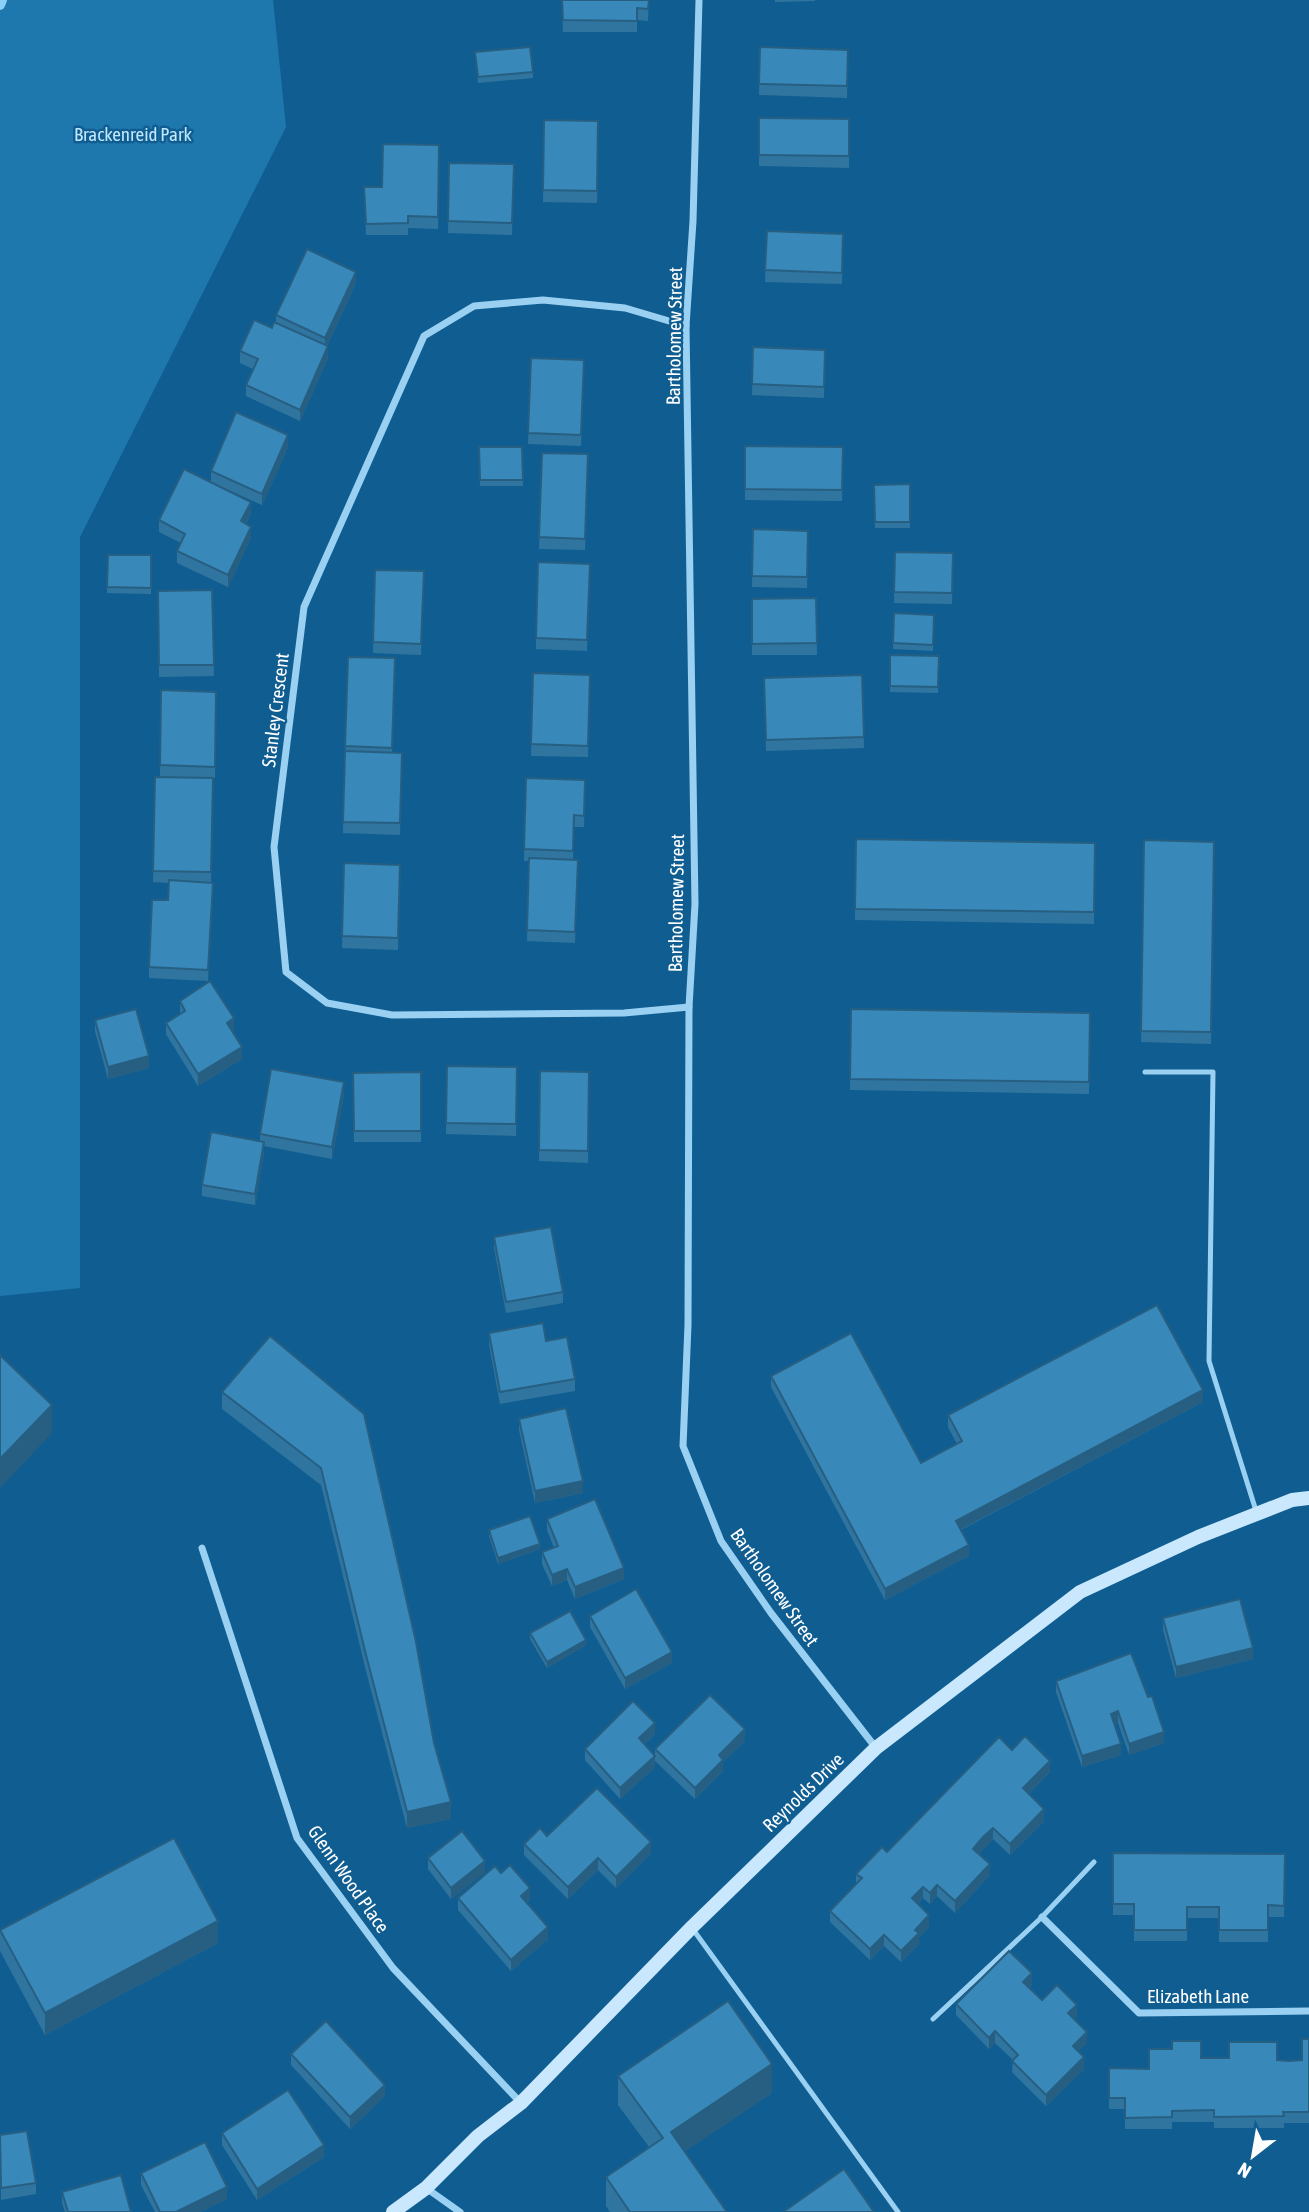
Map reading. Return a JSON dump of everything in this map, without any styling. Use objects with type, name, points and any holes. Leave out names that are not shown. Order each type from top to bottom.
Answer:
[{"type":"street","name":"Bartholomew Street","points":[[699,0],[693,221],[686,326],[695,904],[689,1007],[688,1325],[683,1446],[721,1541],[771,1614],[876,1748]]},
{"type":"street","name":"Stanley Crescent","points":[[686,326],[625,308],[543,300],[474,306],[424,336],[303,607],[274,847],[286,972],[327,1003],[392,1015],[624,1013],[689,1007]]},
{"type":"street","name":"Reynolds Drive","points":[[393,2212],[426,2188],[478,2136],[521,2102],[692,1927],[876,1748],[1080,1592],[1198,1536],[1292,1500],[1309,1498]]},
{"type":"street","name":"Glenn Wood Place","points":[[202,1548],[297,1838],[393,1968],[521,2102]]},
{"type":"street","name":"Elizabeth Lane","points":[[1042,1917],[1139,2013],[1309,2011]]},
{"type":"street","points":[[426,2188],[460,2212]]},
{"type":"lane","points":[[1145,1072],[1213,1072],[1209,1361],[1257,1514]]},
{"type":"lane","points":[[933,2019],[1042,1917],[1094,1862]]},
{"type":"lane","points":[[692,1927],[898,2212]]},
{"type":"green space","name":"Brackenreid Park","points":[[0,0],[273,0],[286,127],[80,537],[80,1288],[0,1296]]},
{"type":"building","points":[[562,0],[649,0],[648,9],[637,8],[637,21],[563,20]]},
{"type":"building","points":[[530,47],[533,72],[478,77],[475,52]]},
{"type":"building","points":[[760,47],[848,50],[847,86],[759,84]]},
{"type":"building","points":[[759,118],[849,119],[849,156],[759,155]]},
{"type":"building","points":[[544,120],[598,121],[597,191],[543,190]]},
{"type":"building","points":[[383,144],[439,145],[438,217],[408,216],[408,223],[366,224],[364,187],[382,187]]},
{"type":"building","points":[[449,163],[514,164],[512,223],[448,221]]},
{"type":"building","points":[[767,231],[843,234],[842,273],[765,270]]},
{"type":"building","points":[[307,249],[356,272],[325,338],[276,315]]},
{"type":"building","points":[[254,320],[272,328],[274,322],[328,346],[300,410],[246,385],[258,359],[240,351]]},
{"type":"building","points":[[753,347],[825,350],[824,387],[752,384]]},
{"type":"building","points":[[531,358],[584,360],[581,435],[528,433]]},
{"type":"building","points":[[236,412],[288,435],[262,494],[211,471]]},
{"type":"building","points":[[745,446],[843,447],[842,490],[745,489]]},
{"type":"building","points":[[479,447],[522,447],[523,480],[480,480]]},
{"type":"building","points":[[542,453],[588,454],[585,539],[539,537]]},
{"type":"building","points":[[184,469],[251,502],[241,521],[251,527],[228,575],[177,551],[185,534],[159,520]]},
{"type":"building","points":[[910,484],[910,522],[875,522],[874,485]]},
{"type":"building","points":[[753,529],[808,531],[807,577],[752,576]]},
{"type":"building","points":[[895,552],[953,553],[952,593],[894,592]]},
{"type":"building","points":[[108,555],[151,555],[151,588],[107,587]]},
{"type":"building","points":[[538,562],[590,564],[587,640],[536,638]]},
{"type":"building","points":[[375,570],[424,571],[421,644],[373,642]]},
{"type":"building","points":[[212,590],[214,665],[159,665],[158,591]]},
{"type":"building","points":[[816,598],[817,643],[752,644],[752,599]]},
{"type":"building","points":[[894,613],[934,615],[933,645],[893,643]]},
{"type":"building","points":[[890,655],[939,656],[938,687],[890,686]]},
{"type":"building","points":[[348,657],[395,658],[392,748],[345,746]]},
{"type":"building","points":[[533,673],[590,675],[588,746],[531,744]]},
{"type":"building","points":[[862,675],[864,737],[766,740],[764,678]]},
{"type":"building","points":[[161,690],[216,692],[215,767],[160,765]]},
{"type":"building","points":[[345,751],[402,753],[400,823],[343,822]]},
{"type":"building","points":[[155,777],[213,778],[211,872],[153,871]]},
{"type":"building","points":[[526,778],[585,780],[584,816],[574,815],[573,851],[524,849]]},
{"type":"building","points":[[856,839],[1095,843],[1094,912],[855,909]]},
{"type":"building","points":[[1144,840],[1214,842],[1211,1032],[1141,1031]]},
{"type":"building","points":[[529,858],[578,860],[575,932],[527,930]]},
{"type":"building","points":[[344,863],[400,865],[398,938],[342,936]]},
{"type":"building","points":[[169,880],[213,883],[208,970],[149,967],[152,900],[168,900]]},
{"type":"building","points":[[210,981],[234,1018],[227,1023],[242,1047],[198,1074],[166,1023],[185,1011],[180,1001]]},
{"type":"building","points":[[136,1009],[149,1056],[108,1067],[95,1020]]},
{"type":"building","points":[[851,1009],[1090,1013],[1089,1082],[850,1079]]},
{"type":"building","points":[[447,1066],[517,1067],[516,1124],[446,1123]]},
{"type":"building","points":[[271,1069],[344,1082],[332,1147],[260,1134]]},
{"type":"building","points":[[540,1071],[589,1072],[588,1151],[539,1150]]},
{"type":"building","points":[[421,1072],[421,1131],[354,1131],[353,1073]]},
{"type":"building","points":[[211,1132],[264,1142],[255,1194],[202,1185]]},
{"type":"building","points":[[551,1227],[563,1292],[506,1302],[494,1237]]},
{"type":"building","points":[[1157,1305],[1203,1390],[956,1521],[969,1545],[885,1589],[771,1376],[851,1333],[921,1463],[962,1441],[948,1415]]},
{"type":"building","points":[[543,1323],[546,1341],[567,1337],[575,1379],[500,1392],[489,1333]]},
{"type":"building","points":[[270,1336],[364,1414],[416,1642],[434,1743],[451,1802],[407,1812],[321,1468],[222,1392]]},
{"type":"building","points":[[0,1355],[52,1405],[0,1459]]},
{"type":"building","points":[[566,1408],[583,1481],[535,1491],[519,1419]]},
{"type":"building","points":[[595,1499],[624,1568],[575,1587],[567,1569],[552,1575],[542,1552],[558,1546],[547,1519]]},
{"type":"building","points":[[530,1516],[540,1544],[498,1558],[489,1530]]},
{"type":"building","points":[[636,1589],[672,1652],[625,1678],[590,1616]]},
{"type":"building","points":[[1240,1599],[1253,1648],[1176,1667],[1163,1618]]},
{"type":"building","points":[[570,1611],[586,1640],[547,1662],[530,1633]]},
{"type":"building","points":[[1131,1653],[1148,1697],[1152,1696],[1164,1732],[1129,1744],[1118,1711],[1111,1714],[1121,1744],[1082,1756],[1056,1681]]},
{"type":"building","points":[[710,1695],[745,1729],[719,1755],[723,1760],[695,1788],[655,1749]]},
{"type":"building","points":[[633,1701],[655,1723],[639,1738],[655,1756],[620,1788],[585,1749]]},
{"type":"building","points":[[1025,1736],[1050,1761],[1023,1788],[1044,1809],[1010,1844],[993,1828],[983,1837],[973,1849],[990,1864],[955,1901],[937,1885],[930,1893],[923,1887],[912,1898],[929,1915],[915,1930],[919,1933],[901,1951],[884,1935],[870,1949],[830,1911],[862,1878],[856,1874],[882,1847],[887,1852],[999,1737],[1012,1750]]},
{"type":"building","points":[[597,1788],[651,1842],[616,1877],[598,1858],[568,1887],[524,1844],[540,1828],[547,1836]]},
{"type":"building","points":[[462,1831],[485,1861],[451,1888],[428,1858]]},
{"type":"building","points":[[174,1838],[218,1921],[45,2013],[0,1930]]},
{"type":"building","points":[[1113,1853],[1285,1854],[1284,1906],[1268,1905],[1268,1930],[1219,1930],[1219,1907],[1187,1907],[1187,1930],[1134,1930],[1134,1904],[1113,1904]]},
{"type":"building","points":[[510,1865],[530,1888],[521,1896],[548,1927],[511,1960],[458,1898],[495,1866],[501,1873]]},
{"type":"building","points":[[1009,1951],[1032,1973],[1023,1982],[1042,2000],[1057,1985],[1077,2005],[1068,2013],[1087,2032],[1073,2046],[1084,2057],[1046,2095],[1012,2061],[1018,2055],[995,2031],[989,2038],[956,2004]]},
{"type":"building","points":[[728,2001],[772,2064],[671,2132],[727,2212],[630,2212],[606,2177],[663,2138],[618,2076]]},
{"type":"building","points":[[326,2021],[385,2085],[350,2117],[291,2054]]},
{"type":"building","points":[[1302,2039],[1309,2039],[1309,2112],[1283,2112],[1284,2116],[1214,2117],[1214,2110],[1172,2111],[1172,2117],[1125,2118],[1125,2098],[1109,2098],[1109,2068],[1149,2069],[1149,2049],[1172,2049],[1172,2041],[1201,2041],[1201,2058],[1229,2058],[1229,2042],[1277,2042],[1277,2060],[1289,2061],[1302,2060]]},
{"type":"building","points":[[288,2090],[324,2145],[257,2189],[222,2133]]},
{"type":"building","points":[[27,2131],[36,2183],[1,2188],[0,2135]]},
{"type":"building","points":[[205,2142],[227,2187],[176,2212],[160,2212],[141,2173]]},
{"type":"building","points":[[844,2169],[874,2212],[783,2212]]},
{"type":"building","points":[[121,2175],[131,2212],[68,2212],[62,2192]]},
{"type":"waterway","points":[[0,5],[2,0]]}]
